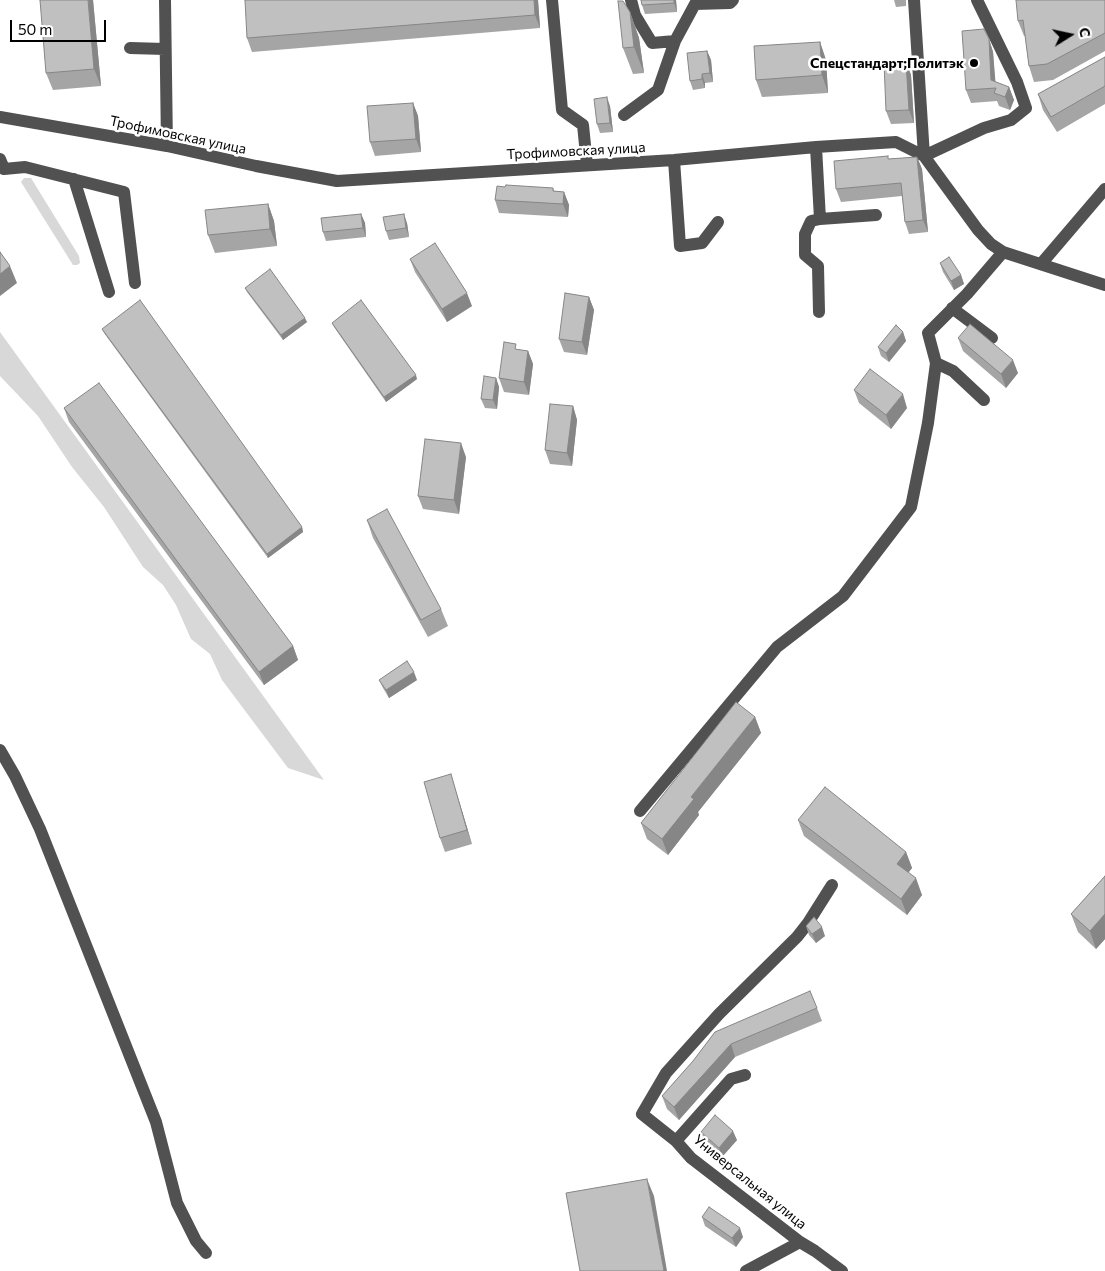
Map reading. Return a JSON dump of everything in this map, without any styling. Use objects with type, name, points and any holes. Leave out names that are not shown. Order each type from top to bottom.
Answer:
[{"type":"street","points":[[165,0],[167,146]]},
{"type":"street","points":[[552,0],[562,110],[583,125],[587,165]]},
{"type":"street","points":[[631,0],[635,14],[652,43],[675,41]]},
{"type":"street","points":[[624,115],[658,90],[675,41],[695,4],[730,3],[733,0]]},
{"type":"street","points":[[914,0],[924,156],[984,128],[1011,120],[1030,106],[977,0]]},
{"type":"street","points":[[130,48],[165,49]]},
{"type":"street","name":"Трофимовская улица","points":[[0,117],[167,146],[256,166],[337,180],[674,160],[896,142],[924,156],[978,230],[991,244],[1003,252],[1105,284]]},
{"type":"street","points":[[816,147],[820,219]]},
{"type":"street","points":[[0,159],[4,169],[26,167],[124,192],[135,283]]},
{"type":"street","points":[[674,160],[680,246],[702,243],[718,222]]},
{"type":"street","points":[[74,179],[109,292]]},
{"type":"street","points":[[1041,264],[1105,189]]},
{"type":"street","points":[[819,312],[818,266],[805,255],[805,234],[811,221],[876,215]]},
{"type":"street","points":[[640,811],[777,647],[843,596],[911,506],[928,423],[936,363],[928,333],[1003,252]]},
{"type":"street","points":[[952,308],[992,338]]},
{"type":"street","points":[[936,363],[953,371],[984,400]]},
{"type":"street","points":[[0,750],[15,776],[40,829],[156,1122],[177,1203],[196,1241],[206,1253]]},
{"type":"street","name":"Универсальная улица","points":[[832,885],[797,937],[720,1014],[666,1073],[642,1114],[676,1141],[691,1158],[800,1242],[816,1251],[842,1271]]},
{"type":"street","points":[[676,1141],[731,1079],[746,1075]]},
{"type":"street","points":[[746,1271],[800,1242]]},
{"type":"shaded area","points":[[24,178],[31,178],[79,256],[80,263],[77,265],[73,265],[21,182]]},
{"type":"shaded area","points":[[0,332],[324,780],[288,768],[222,680],[210,654],[191,639],[176,605],[163,585],[143,567],[104,507],[72,467],[38,416],[0,376]]},
{"type":"building","points":[[40,0],[88,0],[94,69],[46,73]]},
{"type":"building","points":[[245,0],[534,0],[535,15],[247,38]]},
{"type":"building","points":[[641,0],[674,0],[674,3],[642,5]]},
{"type":"building","points":[[1016,0],[1105,0],[1105,33],[1047,64],[1029,66],[1023,20],[1018,21]]},
{"type":"building","points":[[618,1],[623,1],[630,12],[634,47],[623,48]]},
{"type":"building","points":[[984,29],[989,39],[991,80],[1009,87],[1005,97],[994,93],[996,88],[966,90],[962,31]]},
{"type":"building","points":[[820,42],[822,75],[756,80],[754,46]]},
{"type":"building","points":[[707,51],[710,73],[702,74],[702,79],[690,81],[687,53]]},
{"type":"building","points":[[1105,57],[1105,86],[1051,117],[1038,94]]},
{"type":"building","points":[[906,62],[909,110],[886,111],[884,63]]},
{"type":"building","points":[[607,97],[610,123],[597,124],[594,99]]},
{"type":"building","points":[[413,103],[416,139],[370,142],[367,106]]},
{"type":"building","points":[[888,156],[888,159],[917,157],[923,220],[905,222],[901,183],[836,189],[834,161]]},
{"type":"building","points":[[506,185],[553,188],[553,191],[564,192],[563,204],[495,200],[497,186],[505,187]]},
{"type":"building","points":[[268,204],[270,229],[208,235],[205,210]]},
{"type":"building","points":[[361,214],[363,228],[323,232],[321,218]]},
{"type":"building","points":[[404,214],[406,228],[386,231],[383,217]]},
{"type":"building","points":[[435,243],[467,293],[442,309],[410,259]]},
{"type":"building","points":[[0,252],[10,266],[0,274]]},
{"type":"building","points":[[949,257],[961,275],[951,281],[940,263]]},
{"type":"building","points":[[270,269],[305,318],[281,335],[245,288]]},
{"type":"building","points":[[565,293],[589,297],[582,342],[559,339]]},
{"type":"building","points":[[140,300],[302,527],[267,554],[102,329]]},
{"type":"building","points":[[361,300],[416,375],[384,397],[332,323]]},
{"type":"building","points":[[970,324],[1013,360],[1001,374],[958,338]]},
{"type":"building","points":[[896,325],[903,332],[886,353],[878,347]]},
{"type":"building","points":[[504,342],[516,344],[515,349],[528,351],[524,382],[499,378]]},
{"type":"building","points":[[870,369],[903,394],[886,415],[854,390]]},
{"type":"building","points":[[484,376],[496,378],[493,400],[481,399]]},
{"type":"building","points":[[99,383],[293,646],[259,672],[64,408]]},
{"type":"building","points":[[550,404],[573,406],[567,453],[545,450]]},
{"type":"building","points":[[425,439],[461,443],[454,500],[418,496]]},
{"type":"building","points":[[387,509],[441,609],[421,620],[367,520]]},
{"type":"building","points":[[407,661],[414,672],[386,690],[379,680]]},
{"type":"building","points":[[736,702],[755,717],[691,797],[694,799],[662,839],[641,823]]},
{"type":"building","points":[[451,774],[467,830],[440,838],[424,782]]},
{"type":"building","points":[[825,787],[906,852],[897,864],[916,878],[901,899],[798,820]]},
{"type":"building","points":[[1105,876],[1105,914],[1090,931],[1071,914]]},
{"type":"building","points":[[814,917],[822,927],[812,934],[806,926]]},
{"type":"building","points":[[810,991],[817,1008],[731,1044],[674,1107],[662,1096],[693,1061],[715,1032]]},
{"type":"building","points":[[715,1115],[733,1131],[719,1148],[701,1132]]},
{"type":"building","points":[[647,1179],[664,1271],[580,1271],[566,1193]]},
{"type":"building","points":[[709,1207],[740,1228],[732,1238],[702,1217]]},
{"type":"place","name":"Спецстандарт;Политэк","points":[[974,63]]}]
